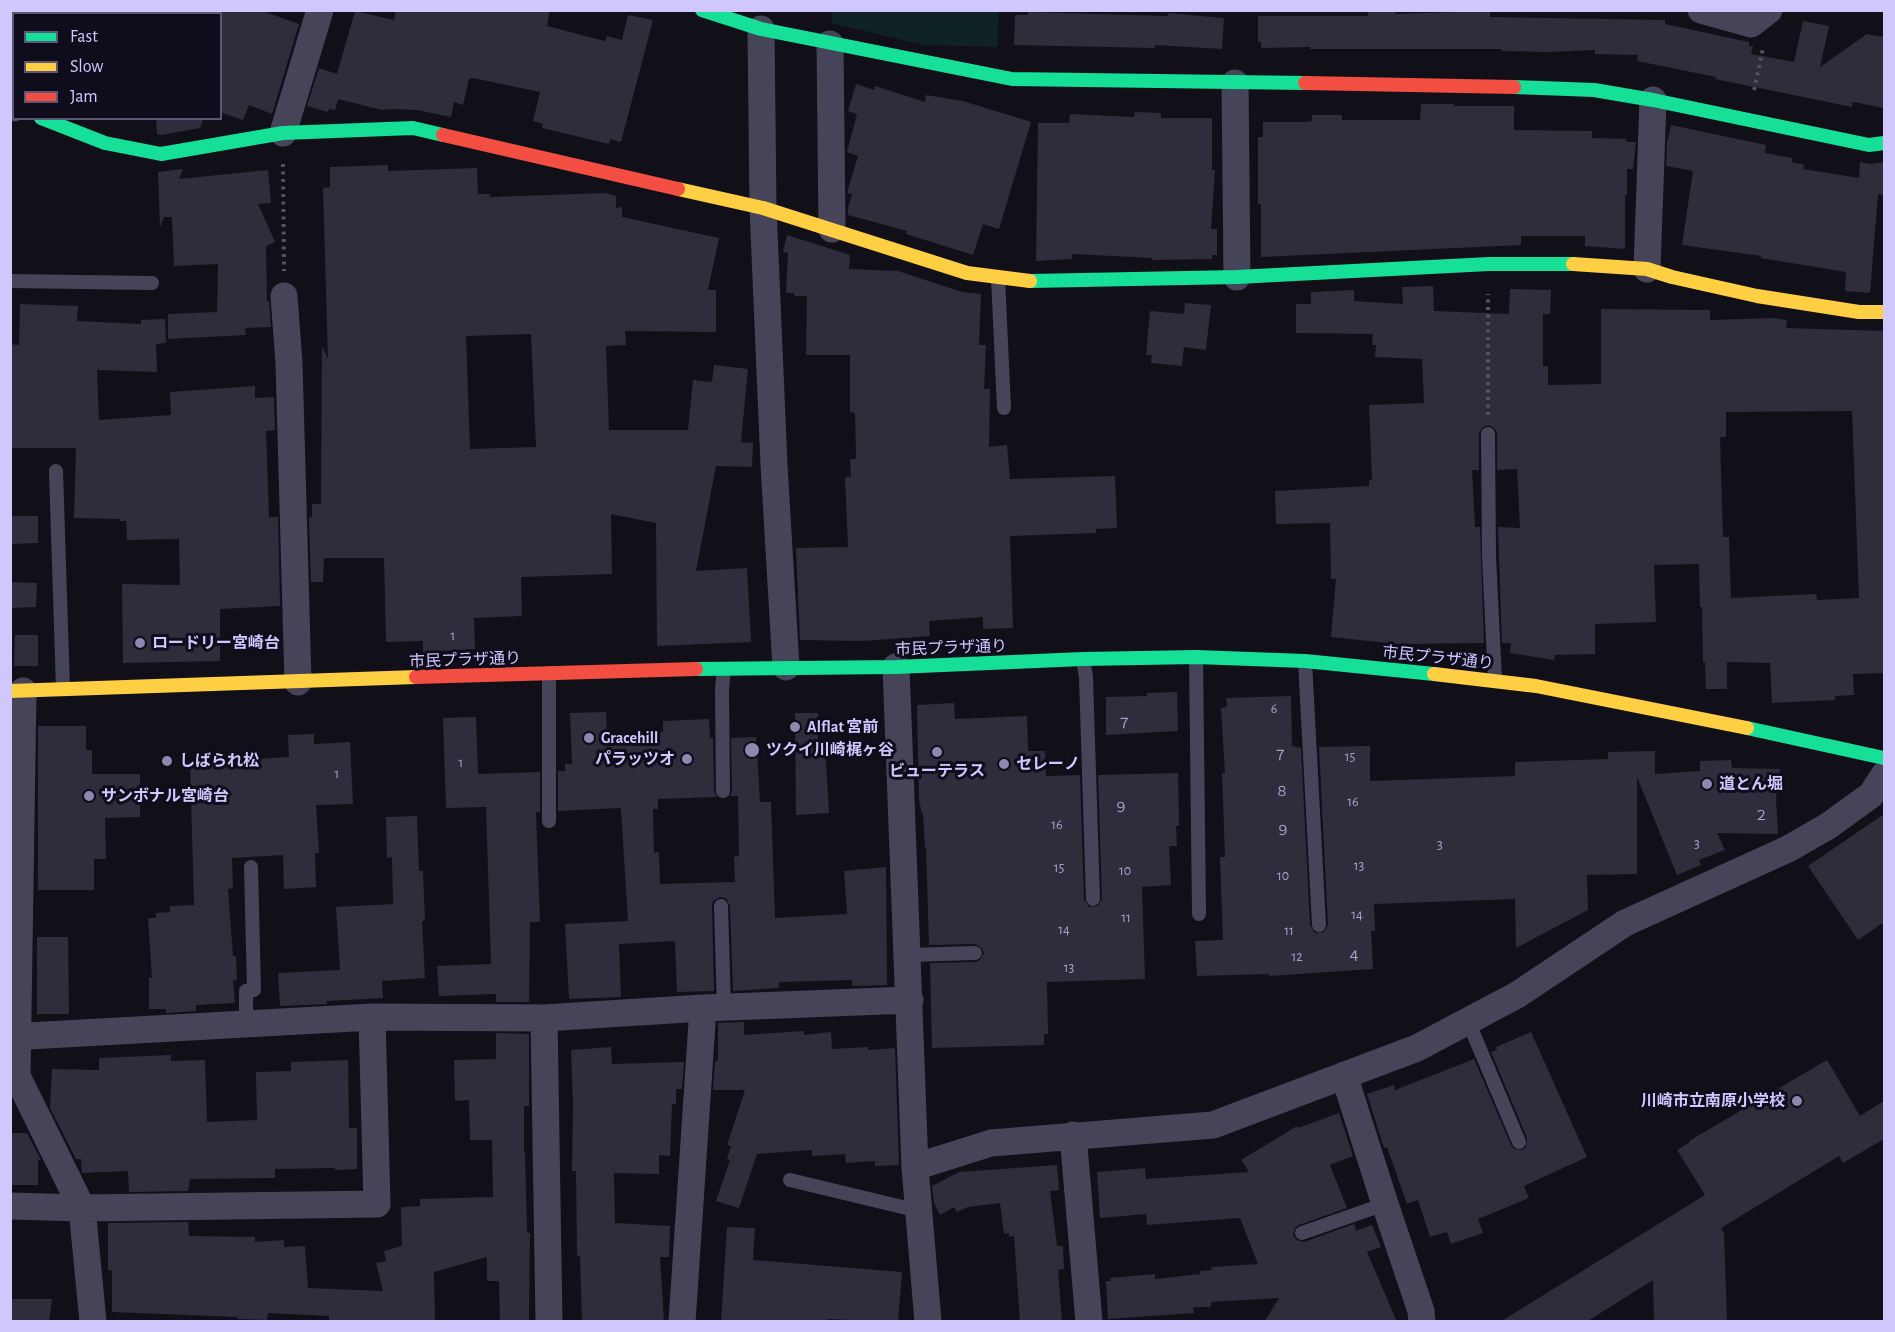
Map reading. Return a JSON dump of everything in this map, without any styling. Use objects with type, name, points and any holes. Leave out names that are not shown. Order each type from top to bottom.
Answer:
[{"type":"street","points":[[283,133],[321,10]]},
{"type":"street","points":[[702,10],[761,29],[1012,80],[1493,86],[1594,90],[1869,145],[1884,143]]},
{"type":"street","points":[[1701,10],[1751,24],[1769,10]]},
{"type":"street","points":[[761,29],[763,208],[774,465],[786,667]]},
{"type":"street","points":[[830,44],[832,229]]},
{"type":"street","points":[[1235,83],[1237,277]]},
{"type":"street","points":[[1647,269],[1653,100]]},
{"type":"street","points":[[46,120],[105,143],[160,154],[283,133],[413,128],[763,208],[967,273],[1024,281],[1237,277],[1488,264],[1563,263],[1647,269],[1672,277],[1757,296],[1859,312],[1884,312]]},
{"type":"street","points":[[284,296],[289,363],[298,682]]},
{"type":"street","name":"市民プラザ通り","points":[[17,691],[549,673],[786,667],[896,667],[1196,657],[1305,661],[1495,680],[1687,715],[1884,758]]},
{"type":"street","points":[[896,667],[915,1167],[928,1322]]},
{"type":"street","points":[[17,691],[15,1037],[17,1076],[82,1208],[93,1322]]},
{"type":"street","points":[[915,1167],[991,1143],[1213,1125],[1417,1048],[1517,995],[1625,923],[1788,849],[1828,826],[1871,795],[1884,774]]},
{"type":"street","points":[[15,1037],[372,1017],[544,1018],[910,1000]]},
{"type":"street","points":[[682,1322],[713,1008]]},
{"type":"street","points":[[10,1206],[82,1208],[377,1204],[372,1017]]},
{"type":"street","points":[[544,1018],[549,1322]]},
{"type":"street","points":[[1344,1075],[1384,1204],[1421,1311],[1422,1322]]},
{"type":"street","points":[[1073,1135],[1089,1322]]},
{"type":"lane","points":[[998,278],[1004,408]]},
{"type":"lane","points":[[10,281],[152,283]]},
{"type":"lane","points":[[1488,434],[1489,557],[1495,680]]},
{"type":"lane","points":[[56,471],[63,689]]},
{"type":"lane","points":[[1196,657],[1199,914]]},
{"type":"lane","points":[[1083,659],[1086,677],[1093,899]]},
{"type":"lane","points":[[1305,661],[1318,925]]},
{"type":"lane","points":[[723,791],[722,689],[724,669]]},
{"type":"lane","points":[[549,673],[549,821]]},
{"type":"lane","points":[[246,1024],[246,991],[254,990],[251,867]]},
{"type":"lane","points":[[713,1008],[721,906]]},
{"type":"lane","points":[[908,955],[975,953]]},
{"type":"lane","points":[[1468,1021],[1519,1142]]},
{"type":"lane","points":[[790,1180],[919,1211]]},
{"type":"lane","points":[[1302,1233],[1384,1204]]},
{"type":"path","points":[[1747,120],[1765,42]]},
{"type":"path","points":[[283,133],[284,296]]},
{"type":"path","points":[[1488,264],[1488,434]]},
{"type":"green space","points":[[832,11],[999,11],[997,47],[923,45],[832,23]]},
{"type":"building","points":[[220,10],[260,10],[299,24],[272,114],[249,105],[243,120],[222,113],[222,12]]},
{"type":"building","points":[[396,10],[550,10],[547,26],[605,41],[607,36],[622,40],[628,15],[653,20],[621,142],[610,139],[609,144],[542,128],[543,124],[533,121],[540,92],[473,78],[469,79],[463,105],[454,102],[451,117],[417,110],[382,110],[338,99],[335,110],[329,109],[328,112],[307,106],[319,68],[337,74],[355,11],[394,20]]},
{"type":"building","points":[[1368,11],[1395,11],[1395,14],[1490,11],[1490,17],[1665,20],[1665,24],[1749,42],[1749,46],[1753,46],[1751,54],[1794,62],[1803,21],[1829,26],[1820,67],[1867,34],[1884,37],[1884,108],[1853,102],[1852,107],[1637,61],[1638,55],[1595,54],[1595,50],[1548,52],[1502,51],[1502,49],[1261,48],[1261,42],[1258,42],[1258,16],[1368,16]]},
{"type":"building","points":[[1028,12],[1168,16],[1168,13],[1224,18],[1222,49],[1155,45],[1155,48],[1014,45],[1015,15],[1028,15]]},
{"type":"building","points":[[856,84],[874,90],[875,86],[925,102],[926,95],[963,101],[1031,122],[999,229],[983,224],[973,255],[906,234],[907,231],[848,215],[852,194],[847,193],[858,156],[847,152],[857,114],[848,111]]},
{"type":"building","points":[[1421,104],[1514,106],[1514,130],[1592,131],[1592,138],[1626,139],[1626,142],[1636,142],[1633,169],[1627,169],[1625,249],[1585,246],[1585,236],[1521,236],[1521,245],[1261,257],[1258,137],[1263,137],[1263,122],[1306,122],[1312,121],[1312,115],[1342,115],[1342,120],[1420,120]]},
{"type":"building","points":[[1135,112],[1161,113],[1161,118],[1212,118],[1212,170],[1215,170],[1211,229],[1217,229],[1217,255],[1212,255],[1212,259],[1152,260],[1152,258],[1072,254],[1072,259],[1036,261],[1038,123],[1069,123],[1070,114],[1134,117]]},
{"type":"building","points":[[156,120],[203,120],[200,128],[157,134]]},
{"type":"building","points":[[1671,125],[1766,145],[1765,153],[1792,158],[1792,162],[1804,165],[1803,169],[1859,178],[1860,162],[1871,164],[1884,162],[1884,195],[1878,194],[1870,293],[1845,291],[1846,272],[1761,258],[1761,256],[1682,245],[1693,171],[1666,166]]},
{"type":"building","points":[[388,165],[388,171],[477,168],[478,194],[490,194],[490,197],[605,193],[616,196],[616,208],[622,207],[622,217],[719,238],[708,290],[716,290],[716,332],[625,331],[626,345],[606,346],[609,430],[688,430],[693,380],[712,382],[714,365],[748,369],[741,442],[753,443],[752,467],[716,466],[696,571],[747,568],[751,642],[657,646],[656,523],[611,514],[612,574],[521,577],[522,616],[474,618],[475,649],[423,652],[423,641],[386,642],[384,558],[324,558],[323,582],[311,582],[309,517],[312,517],[312,504],[321,504],[322,346],[328,359],[323,188],[330,187],[330,167]],"holes":[[[531,334],[536,447],[470,449],[466,336]]]},
{"type":"building","points":[[183,169],[179,179],[268,170],[271,203],[258,204],[275,242],[266,246],[267,301],[269,301],[271,327],[245,328],[246,335],[168,339],[168,314],[217,312],[218,264],[174,266],[172,217],[164,217],[160,227],[158,172]]},
{"type":"building","points":[[787,235],[850,255],[849,269],[895,270],[962,292],[981,294],[979,345],[986,345],[984,389],[990,389],[989,447],[1007,445],[1010,479],[1115,476],[1117,528],[1096,529],[1096,533],[1010,536],[1013,628],[983,629],[983,617],[929,621],[930,636],[863,641],[800,640],[796,548],[848,547],[845,477],[851,477],[850,459],[856,459],[855,413],[850,412],[850,355],[806,355],[807,296],[794,296],[794,293],[786,293],[788,253],[783,252]]},
{"type":"building","points":[[1433,286],[1434,311],[1509,314],[1510,289],[1551,290],[1550,314],[1543,314],[1543,366],[1548,366],[1548,385],[1601,384],[1601,309],[1710,310],[1710,320],[1774,318],[1787,320],[1786,328],[1884,331],[1884,673],[1853,674],[1854,695],[1835,696],[1835,700],[1772,703],[1770,663],[1727,662],[1727,689],[1706,689],[1699,564],[1654,565],[1656,622],[1595,624],[1595,654],[1555,655],[1554,660],[1510,653],[1511,643],[1502,643],[1498,527],[1520,528],[1517,469],[1497,470],[1497,433],[1489,425],[1483,427],[1479,433],[1479,470],[1472,470],[1475,527],[1480,527],[1484,643],[1398,644],[1331,637],[1336,579],[1331,579],[1330,523],[1276,524],[1275,491],[1369,486],[1369,480],[1372,480],[1369,405],[1424,403],[1422,359],[1375,357],[1376,345],[1372,345],[1373,334],[1296,333],[1296,304],[1311,304],[1311,292],[1354,290],[1354,301],[1403,304],[1402,287]],"holes":[[[1852,411],[1859,598],[1817,600],[1816,594],[1731,598],[1729,537],[1723,537],[1720,437],[1726,437],[1726,412]]]},
{"type":"building","points":[[1185,303],[1211,305],[1206,350],[1184,347],[1182,366],[1151,363],[1152,355],[1146,355],[1150,311],[1184,314]]},
{"type":"building","points":[[20,304],[78,306],[77,321],[141,324],[141,320],[165,319],[166,343],[156,344],[157,372],[97,370],[99,420],[171,415],[170,392],[255,386],[255,398],[274,397],[275,430],[266,431],[269,517],[278,517],[280,606],[220,609],[220,661],[123,663],[122,584],[180,585],[179,539],[127,540],[126,521],[74,518],[76,448],[10,448],[10,344],[19,345]]},
{"type":"building","points":[[10,516],[38,516],[38,543],[10,544]]},
{"type":"building","points":[[10,582],[37,583],[36,607],[10,608]]},
{"type":"building","points":[[15,635],[38,635],[38,666],[14,666]]},
{"type":"building","points":[[1177,692],[1178,731],[1106,735],[1106,697],[1147,696],[1147,693]]},
{"type":"building","points":[[1291,696],[1292,746],[1301,748],[1310,925],[1315,933],[1324,932],[1328,925],[1319,747],[1370,746],[1370,781],[1515,776],[1515,762],[1608,759],[1608,752],[1655,751],[1655,774],[1700,771],[1700,761],[1731,760],[1732,768],[1780,769],[1776,799],[1778,834],[1717,833],[1725,850],[1699,860],[1701,865],[1677,875],[1637,777],[1637,874],[1587,875],[1588,910],[1516,948],[1515,899],[1374,904],[1375,931],[1371,931],[1373,969],[1269,976],[1269,974],[1197,976],[1195,941],[1223,940],[1220,857],[1225,857],[1222,773],[1225,773],[1221,708],[1227,707],[1226,698]]},
{"type":"building","points":[[954,703],[955,719],[1027,716],[1028,751],[1045,751],[1046,776],[1080,775],[1084,899],[1089,907],[1098,906],[1102,899],[1098,775],[1178,773],[1177,846],[1169,846],[1171,885],[1142,887],[1145,979],[1047,982],[1048,1034],[1044,1034],[1044,1045],[932,1048],[930,963],[976,962],[984,953],[982,948],[975,944],[929,945],[926,847],[923,814],[919,800],[917,705]]},
{"type":"building","points":[[606,712],[607,735],[663,732],[663,721],[709,719],[710,738],[713,738],[714,791],[717,797],[658,799],[658,809],[653,809],[654,853],[659,852],[660,884],[735,882],[734,857],[739,856],[738,796],[730,796],[732,791],[731,738],[756,737],[760,802],[771,802],[775,918],[847,914],[844,871],[886,867],[887,985],[852,986],[852,980],[779,982],[779,988],[733,991],[730,906],[726,898],[720,897],[713,901],[712,906],[714,991],[677,992],[675,941],[619,944],[621,997],[569,999],[565,924],[628,921],[620,808],[558,811],[558,771],[565,771],[565,764],[572,764],[570,713]]},
{"type":"building","points":[[795,713],[818,713],[818,746],[825,746],[829,813],[796,815]]},
{"type":"building","points":[[476,717],[478,774],[540,772],[540,812],[536,812],[540,922],[530,922],[529,1002],[496,1002],[496,994],[439,996],[437,966],[491,964],[486,807],[446,808],[443,718]]},
{"type":"building","name":"サンボナル宮崎台","points":[[38,726],[86,726],[86,750],[92,750],[92,774],[140,774],[140,817],[105,818],[106,859],[94,859],[94,890],[38,890]]},
{"type":"building","points":[[314,734],[314,744],[350,742],[353,804],[316,805],[319,853],[315,853],[316,887],[284,889],[283,855],[232,858],[233,888],[228,889],[233,956],[236,956],[237,980],[233,980],[235,1003],[196,1005],[196,1011],[166,1013],[166,1009],[149,1009],[149,978],[152,978],[148,918],[156,918],[156,913],[170,912],[170,906],[194,905],[190,763],[289,757],[288,735]]},
{"type":"building","points":[[1884,814],[1884,922],[1858,940],[1808,866]]},
{"type":"building","points":[[417,816],[419,871],[423,871],[425,921],[422,921],[425,978],[382,981],[383,998],[280,1006],[278,973],[340,970],[336,907],[393,904],[392,857],[387,858],[386,817]]},
{"type":"building","points":[[37,937],[68,937],[69,1014],[37,1014]]},
{"type":"building","points":[[744,1022],[744,1035],[804,1031],[804,1035],[831,1032],[832,1049],[895,1048],[899,1165],[875,1166],[875,1161],[846,1163],[845,1154],[812,1156],[812,1150],[757,1154],[739,1208],[716,1201],[730,1160],[727,1159],[731,1146],[727,1145],[745,1090],[713,1090],[715,1061],[718,1061],[718,1023]]},
{"type":"building","points":[[1531,1032],[1587,1157],[1524,1186],[1529,1198],[1478,1219],[1483,1233],[1451,1244],[1447,1232],[1430,1237],[1418,1200],[1407,1204],[1387,1147],[1384,1148],[1367,1094],[1394,1085],[1395,1090],[1474,1059],[1511,1145],[1514,1149],[1522,1150],[1526,1147],[1527,1138],[1491,1052],[1497,1050],[1496,1047]]},
{"type":"building","points":[[496,1033],[529,1034],[529,1106],[524,1106],[524,1152],[527,1233],[530,1233],[529,1322],[500,1322],[499,1281],[487,1281],[487,1257],[434,1272],[435,1322],[329,1322],[329,1316],[268,1313],[267,1320],[112,1312],[112,1271],[108,1270],[108,1223],[188,1222],[189,1236],[255,1237],[255,1242],[284,1240],[284,1247],[305,1246],[308,1288],[383,1291],[376,1263],[386,1261],[384,1251],[402,1246],[401,1207],[420,1206],[420,1199],[493,1197],[492,1140],[470,1140],[469,1100],[455,1101],[454,1060],[496,1059]]},
{"type":"building","points":[[611,1047],[612,1064],[684,1062],[682,1089],[676,1089],[676,1104],[672,1104],[670,1156],[659,1155],[659,1174],[614,1173],[615,1223],[670,1226],[669,1257],[660,1257],[664,1322],[582,1322],[580,1256],[577,1256],[576,1171],[572,1171],[571,1050]]},
{"type":"building","points":[[171,1055],[171,1061],[205,1060],[207,1122],[257,1120],[256,1072],[291,1071],[291,1062],[348,1060],[349,1128],[357,1128],[357,1169],[275,1169],[275,1178],[190,1179],[188,1191],[129,1192],[128,1171],[82,1173],[81,1159],[76,1159],[50,1108],[52,1069],[99,1070],[99,1058]]},
{"type":"building","points":[[1827,1060],[1860,1116],[1884,1101],[1884,1139],[1843,1163],[1839,1156],[1721,1228],[1724,1233],[1727,1322],[1654,1322],[1653,1280],[1586,1322],[1500,1322],[1705,1195],[1677,1150]]},
{"type":"building","points":[[1339,1113],[1353,1156],[1330,1165],[1347,1208],[1299,1225],[1295,1228],[1293,1235],[1297,1240],[1304,1242],[1354,1224],[1356,1231],[1372,1225],[1381,1247],[1367,1252],[1397,1322],[1264,1322],[1279,1298],[1211,1302],[1211,1307],[1193,1307],[1194,1313],[1108,1319],[1106,1281],[1111,1281],[1110,1278],[1155,1274],[1155,1279],[1200,1274],[1200,1271],[1212,1270],[1211,1267],[1258,1264],[1240,1218],[1147,1225],[1146,1214],[1100,1218],[1097,1172],[1145,1168],[1146,1179],[1249,1172],[1241,1160],[1297,1126],[1298,1128]]},
{"type":"building","points":[[10,1133],[27,1133],[41,1160],[38,1160],[38,1185],[10,1185]]},
{"type":"building","points":[[1057,1165],[1059,1190],[1050,1191],[1057,1246],[1063,1246],[1064,1269],[1058,1270],[1062,1322],[1020,1322],[1014,1236],[1009,1237],[1009,1233],[1004,1234],[1000,1203],[968,1207],[957,1212],[954,1207],[940,1215],[934,1203],[932,1186],[959,1172]]},
{"type":"building","points":[[727,1227],[755,1228],[753,1260],[902,1272],[898,1322],[827,1319],[827,1322],[721,1322]]},
{"type":"building","points":[[10,1299],[52,1299],[49,1322],[10,1322]]},
{"type":"traffic: fast","points":[[702,10],[761,29],[1012,79],[1305,83]]},
{"type":"traffic: fast","points":[[1514,87],[1594,90],[1869,145],[1884,143]]},
{"type":"traffic: fast","points":[[46,120],[105,143],[161,154],[283,133],[413,128],[443,135]]},
{"type":"traffic: fast","points":[[1030,281],[1237,277],[1489,264],[1573,264]]},
{"type":"traffic: fast","points":[[696,669],[896,667],[1196,657],[1305,661],[1434,674]]},
{"type":"traffic: fast","points":[[1747,728],[1884,758]]},
{"type":"traffic: slow","points":[[678,189],[763,208],[967,273],[1030,281]]},
{"type":"traffic: slow","points":[[1573,264],[1647,269],[1672,277],[1757,296],[1859,312],[1884,312]]},
{"type":"traffic: slow","points":[[1434,674],[1536,686],[1747,728]]},
{"type":"traffic: slow","points":[[10,691],[416,677]]},
{"type":"traffic: jam","points":[[1305,83],[1514,87]]},
{"type":"traffic: jam","points":[[443,135],[678,189]]},
{"type":"traffic: jam","points":[[416,677],[696,669]]},
{"type":"place","name":"ロードリー宮崎台","points":[[140,643]]},
{"type":"place","name":"Alflat 宮前","points":[[795,727]]},
{"type":"place","name":"Gracehill","points":[[589,738]]},
{"type":"place","name":"ツクイ川崎梶ヶ谷","points":[[752,750]]},
{"type":"place","name":"ビューテラス","points":[[937,752]]},
{"type":"place","name":"パラッツオ","points":[[687,759]]},
{"type":"place","name":"しばられ松","points":[[167,761]]},
{"type":"place","name":"セレーノ","points":[[1004,764]]},
{"type":"place","name":"道とん堀","points":[[1707,784]]},
{"type":"place","name":"サンボナル宮崎台","points":[[89,796]]},
{"type":"place","name":"川崎市立南原小学校","points":[[1797,1101]]}]
